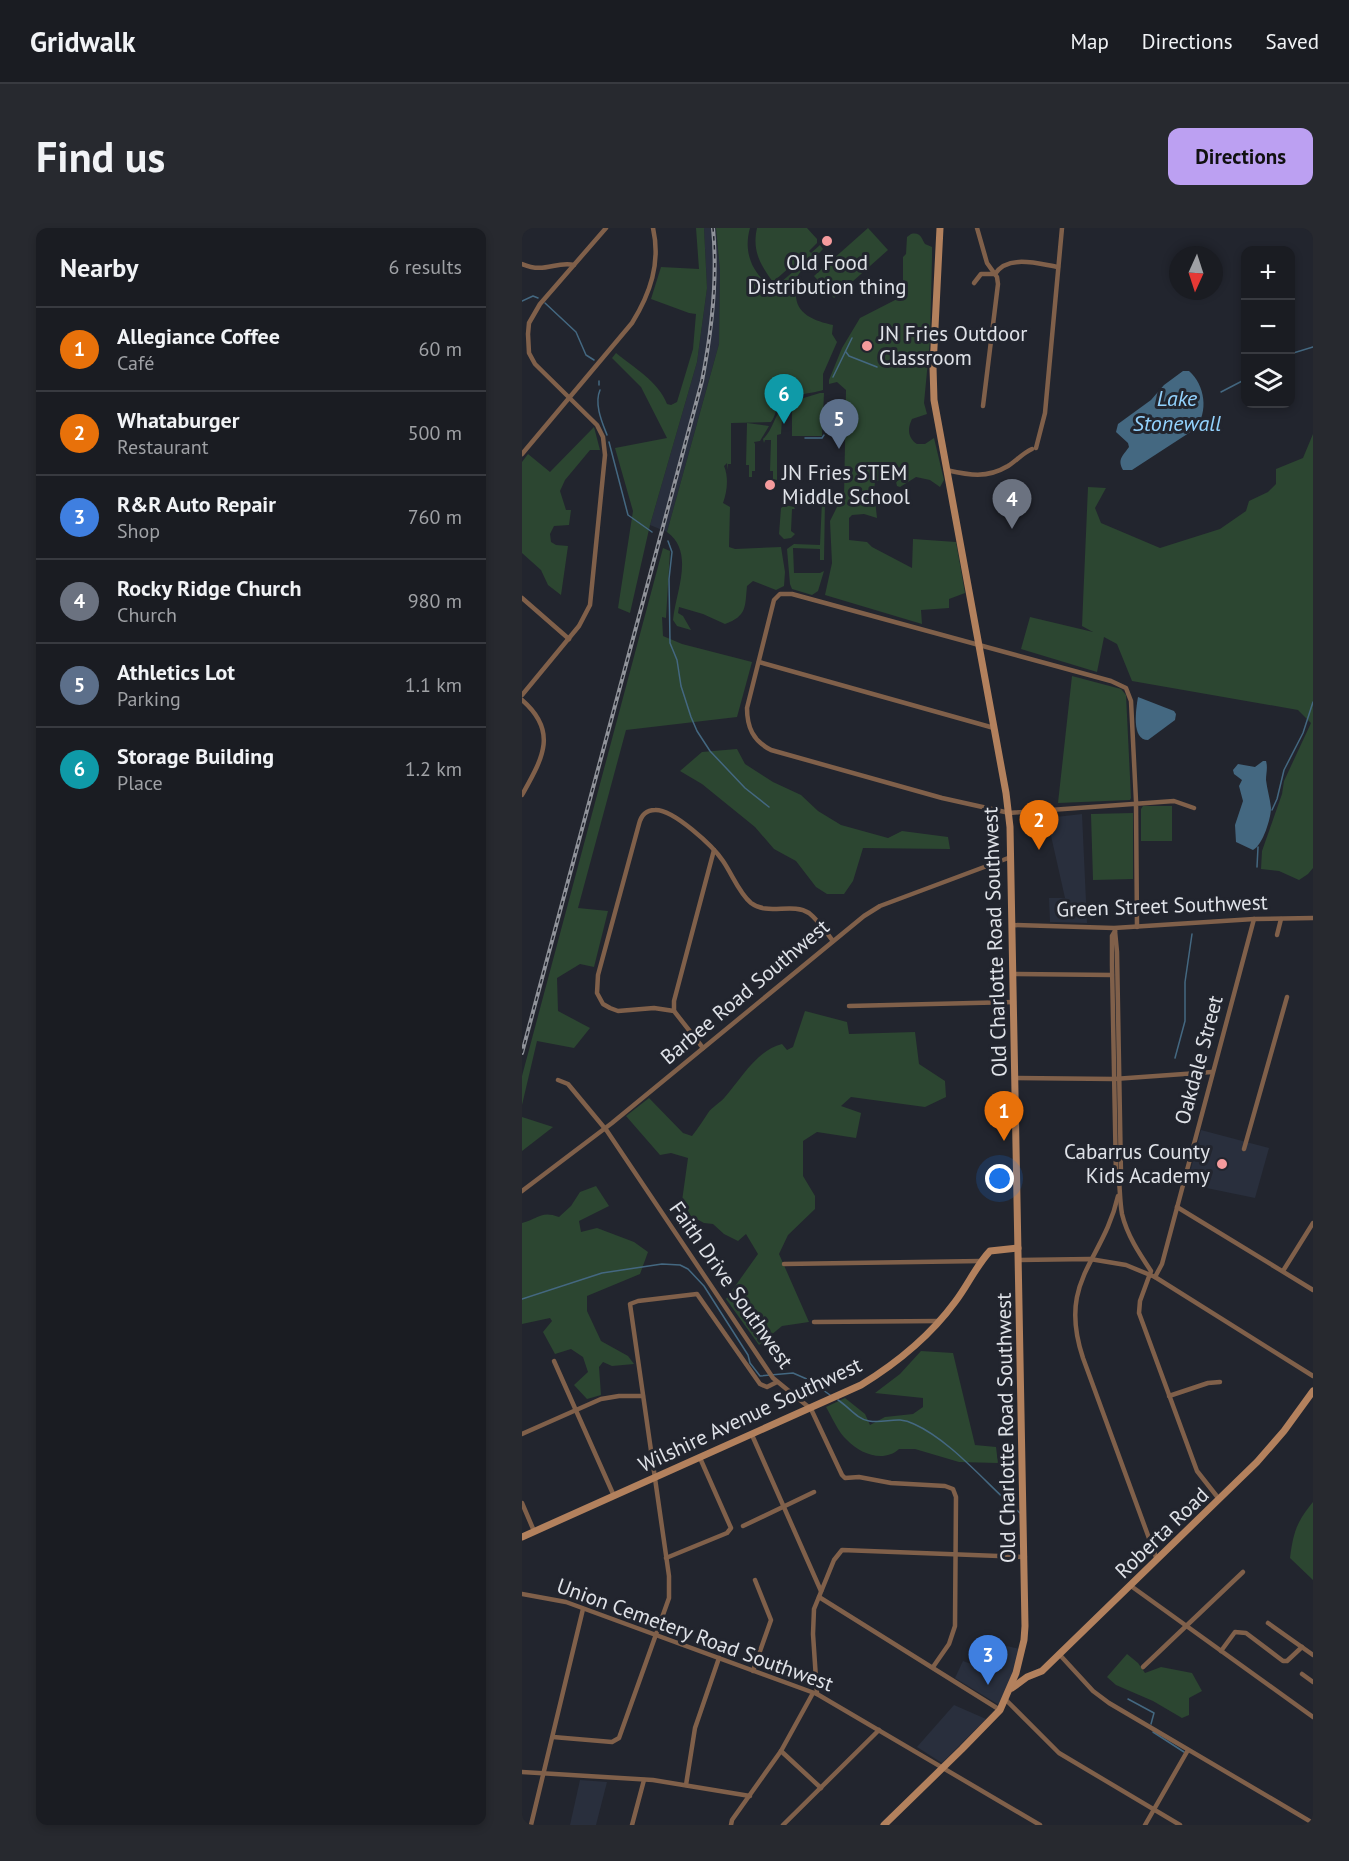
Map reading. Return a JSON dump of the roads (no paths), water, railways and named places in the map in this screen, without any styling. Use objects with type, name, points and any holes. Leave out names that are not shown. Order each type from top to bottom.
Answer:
[{"type":"main road","name":"Old Charlotte Road Southwest","points":[[884,1825],[892,1821],[1000,1710],[1017,1671],[1024,1640],[1025,1557],[1009,813],[934,400],[940,228]]},
{"type":"main road","points":[[981,1261],[990,1251],[1018,1248]]},
{"type":"main road","name":"Wilshire Avenue Southwest","points":[[522,1537],[861,1385],[909,1351],[940,1321],[967,1285],[981,1261]]},
{"type":"main road","name":"Roberta Road","points":[[1006,1695],[1022,1680],[1042,1671],[1219,1500],[1266,1452],[1313,1391]]},
{"type":"main road","points":[[1017,1671],[1035,1673]]},
{"type":"street","points":[[522,694],[579,626],[590,605],[605,455],[600,430],[590,417],[535,364],[530,353],[528,334],[532,316],[540,304],[606,228]]},
{"type":"street","points":[[522,454],[632,323],[644,302],[655,267],[657,250],[653,228]]},
{"type":"street","points":[[976,228],[987,263],[995,274],[998,284],[983,406]]},
{"type":"street","points":[[946,470],[973,476],[984,475],[1008,466],[1034,448],[1045,413],[1062,228]]},
{"type":"street","points":[[995,274],[1000,268],[1015,262],[1058,267]]},
{"type":"street","points":[[522,264],[544,269],[574,265]]},
{"type":"street","points":[[975,283],[981,274],[995,274]]},
{"type":"street","points":[[1137,927],[1136,803],[1131,701],[1126,688],[1111,681],[786,593],[780,594],[774,600],[749,694],[747,718],[751,732],[762,746],[778,753],[942,798],[1009,813],[1136,803],[1174,801],[1194,808]]},
{"type":"street","points":[[522,598],[569,639]]},
{"type":"street","points":[[759,662],[994,728]]},
{"type":"street","points":[[522,700],[539,718],[544,744],[539,765],[522,795]]},
{"type":"street","points":[[674,1011],[654,1008],[618,1011],[603,1004],[597,993],[598,975],[639,824],[643,815],[653,810],[662,811],[695,833],[714,850],[751,903],[766,909],[803,911],[815,920],[833,941]]},
{"type":"street","points":[[703,1048],[674,1011],[674,1001],[714,850]]},
{"type":"street","name":"Barbee Road Southwest","points":[[522,1191],[604,1128],[864,916],[880,906],[1011,857]]},
{"type":"street","name":"Green Street Southwest","points":[[1012,925],[1115,929],[1254,919],[1313,918]]},
{"type":"street","name":"Oakdale Street","points":[[1155,1278],[1162,1264],[1254,919]]},
{"type":"street","points":[[1277,935],[1281,919]]},
{"type":"street","points":[[1115,929],[1112,936],[1117,1078],[1116,1176],[1119,1180],[1122,1214],[1127,1229],[1151,1271],[1140,1301],[1139,1313],[1197,1471],[1219,1500]]},
{"type":"street","points":[[1013,974],[1115,975]]},
{"type":"street","points":[[1244,1149],[1287,997]]},
{"type":"street","points":[[849,1006],[1014,1002]]},
{"type":"street","points":[[1015,1078],[1117,1078],[1212,1072]]},
{"type":"street","name":"Faith Drive Southwest","points":[[558,1080],[568,1084],[604,1128],[773,1378],[812,1408],[839,1470],[845,1478],[859,1477],[891,1483],[945,1486],[953,1489],[956,1497],[957,1553],[954,1630],[949,1644],[933,1667]]},
{"type":"street","points":[[1119,1190],[1108,1228],[1090,1259],[1076,1297],[1076,1335],[1157,1560]]},
{"type":"street","points":[[1177,1207],[1313,1290]]},
{"type":"street","points":[[1283,1270],[1313,1223]]},
{"type":"street","points":[[1019,1260],[1090,1259],[1119,1263],[1150,1275],[1313,1376]]},
{"type":"street","points":[[784,1264],[981,1261]]},
{"type":"street","points":[[553,1737],[612,1742],[619,1738],[669,1598],[666,1557],[630,1304],[638,1300],[697,1294],[760,1384],[767,1387],[773,1378]]},
{"type":"street","points":[[814,1322],[940,1321]]},
{"type":"street","points":[[554,1361],[614,1496]]},
{"type":"street","points":[[1169,1396],[1208,1383],[1220,1382]]},
{"type":"street","points":[[522,1434],[608,1397],[643,1396]]},
{"type":"street","points":[[752,1435],[821,1591]]},
{"type":"street","points":[[666,1557],[727,1533],[731,1528],[700,1458]]},
{"type":"street","points":[[743,1526],[814,1492]]},
{"type":"street","points":[[522,1503],[534,1531]]},
{"type":"street","points":[[731,1825],[732,1820],[781,1751],[815,1693],[812,1622],[814,1609],[838,1552],[845,1549],[1025,1557]]},
{"type":"street","points":[[1143,1667],[1243,1572]]},
{"type":"street","points":[[753,1671],[771,1620],[755,1581]]},
{"type":"street","points":[[1131,1586],[1313,1717]]},
{"type":"street","name":"Union Cemetery Road Southwest","points":[[522,1594],[544,1597],[583,1609],[815,1693],[1040,1825]]},
{"type":"street","points":[[819,1597],[1000,1710]]},
{"type":"street","points":[[531,1825],[583,1609]]},
{"type":"street","points":[[1268,1623],[1313,1655]]},
{"type":"street","points":[[1221,1651],[1238,1631],[1246,1633],[1283,1661],[1292,1659],[1302,1647]]},
{"type":"street","points":[[1059,1654],[1101,1698],[1313,1823]]},
{"type":"street","points":[[686,1785],[695,1728],[719,1658]]},
{"type":"street","points":[[1302,1674],[1313,1682]]},
{"type":"street","points":[[1006,1695],[1059,1753],[1180,1825]]},
{"type":"street","points":[[783,1825],[879,1730]]},
{"type":"street","points":[[1145,1825],[1188,1750]]},
{"type":"street","points":[[781,1751],[820,1788]]},
{"type":"street","points":[[522,1772],[644,1780],[750,1796]]},
{"type":"street","points":[[632,1825],[644,1780]]},
{"type":"water","name":"Lake Stonewall","points":[[1183,371],[1189,371],[1202,391],[1202,415],[1195,429],[1132,470],[1123,470],[1121,460],[1129,447],[1128,443],[1116,432],[1118,424],[1151,400],[1164,385]]},
{"type":"water","points":[[1138,697],[1174,711],[1176,714],[1175,720],[1148,740],[1143,739],[1137,730]]},
{"type":"water","points":[[1263,761],[1267,764],[1266,780],[1271,812],[1263,837],[1253,850],[1236,842],[1235,825],[1243,801],[1239,786],[1242,780],[1234,774],[1233,770],[1238,764],[1255,767]]},
{"type":"waterway","points":[[522,301],[533,296],[538,298]]},
{"type":"waterway","points":[[545,303],[576,332],[586,355],[594,360]]},
{"type":"waterway","points":[[833,377],[852,338]]},
{"type":"waterway","points":[[1295,352],[1313,347]]},
{"type":"waterway","points":[[846,352],[849,356],[877,367]]},
{"type":"waterway","points":[[1221,392],[1241,382]]},
{"type":"waterway","points":[[600,390],[598,407],[607,435]]},
{"type":"waterway","points":[[805,438],[822,438],[824,435]]},
{"type":"waterway","points":[[609,442],[628,515],[652,532]]},
{"type":"waterway","points":[[668,541],[672,552],[669,579],[670,643],[677,660],[681,686],[691,717],[710,751],[745,788],[769,807]]},
{"type":"waterway","points":[[1272,810],[1284,770],[1303,733],[1313,702]]},
{"type":"waterway","points":[[1257,867],[1258,847]]},
{"type":"waterway","points":[[1175,1058],[1185,1021],[1185,982],[1192,934]]},
{"type":"waterway","points":[[522,1299],[602,1273],[662,1264],[680,1265],[688,1269],[704,1286],[760,1376],[793,1373],[809,1380],[830,1395]]},
{"type":"waterway","points":[[838,1400],[865,1420],[908,1421],[928,1432],[956,1453],[1020,1513]]},
{"type":"waterway","points":[[1128,1699],[1154,1713],[1151,1724]]},
{"type":"waterway","points":[[1153,1732],[1184,1752]]},
{"type":"railway","points":[[522,1053],[702,381],[713,305],[715,267],[713,228]]},
{"type":"place","name":"Old Food Distribution thing","points":[[827,241]]},
{"type":"place","name":"JN Fries Outdoor Classroom","points":[[867,346]]},
{"type":"place","name":"Storage Building","points":[[784,424]]},
{"type":"place","name":"Athletics Lot","points":[[839,449]]},
{"type":"place","name":"JN Fries STEM Middle School","points":[[770,485]]},
{"type":"place","name":"Rocky Ridge Church","points":[[1012,529]]},
{"type":"place","name":"Whataburger","points":[[1039,850]]},
{"type":"place","name":"Allegiance Coffee","points":[[1004,1141]]},
{"type":"place","name":"Cabarrus County Kids Academy","points":[[1222,1164]]},
{"type":"place","name":"R&R Auto Repair","points":[[988,1685]]}]
